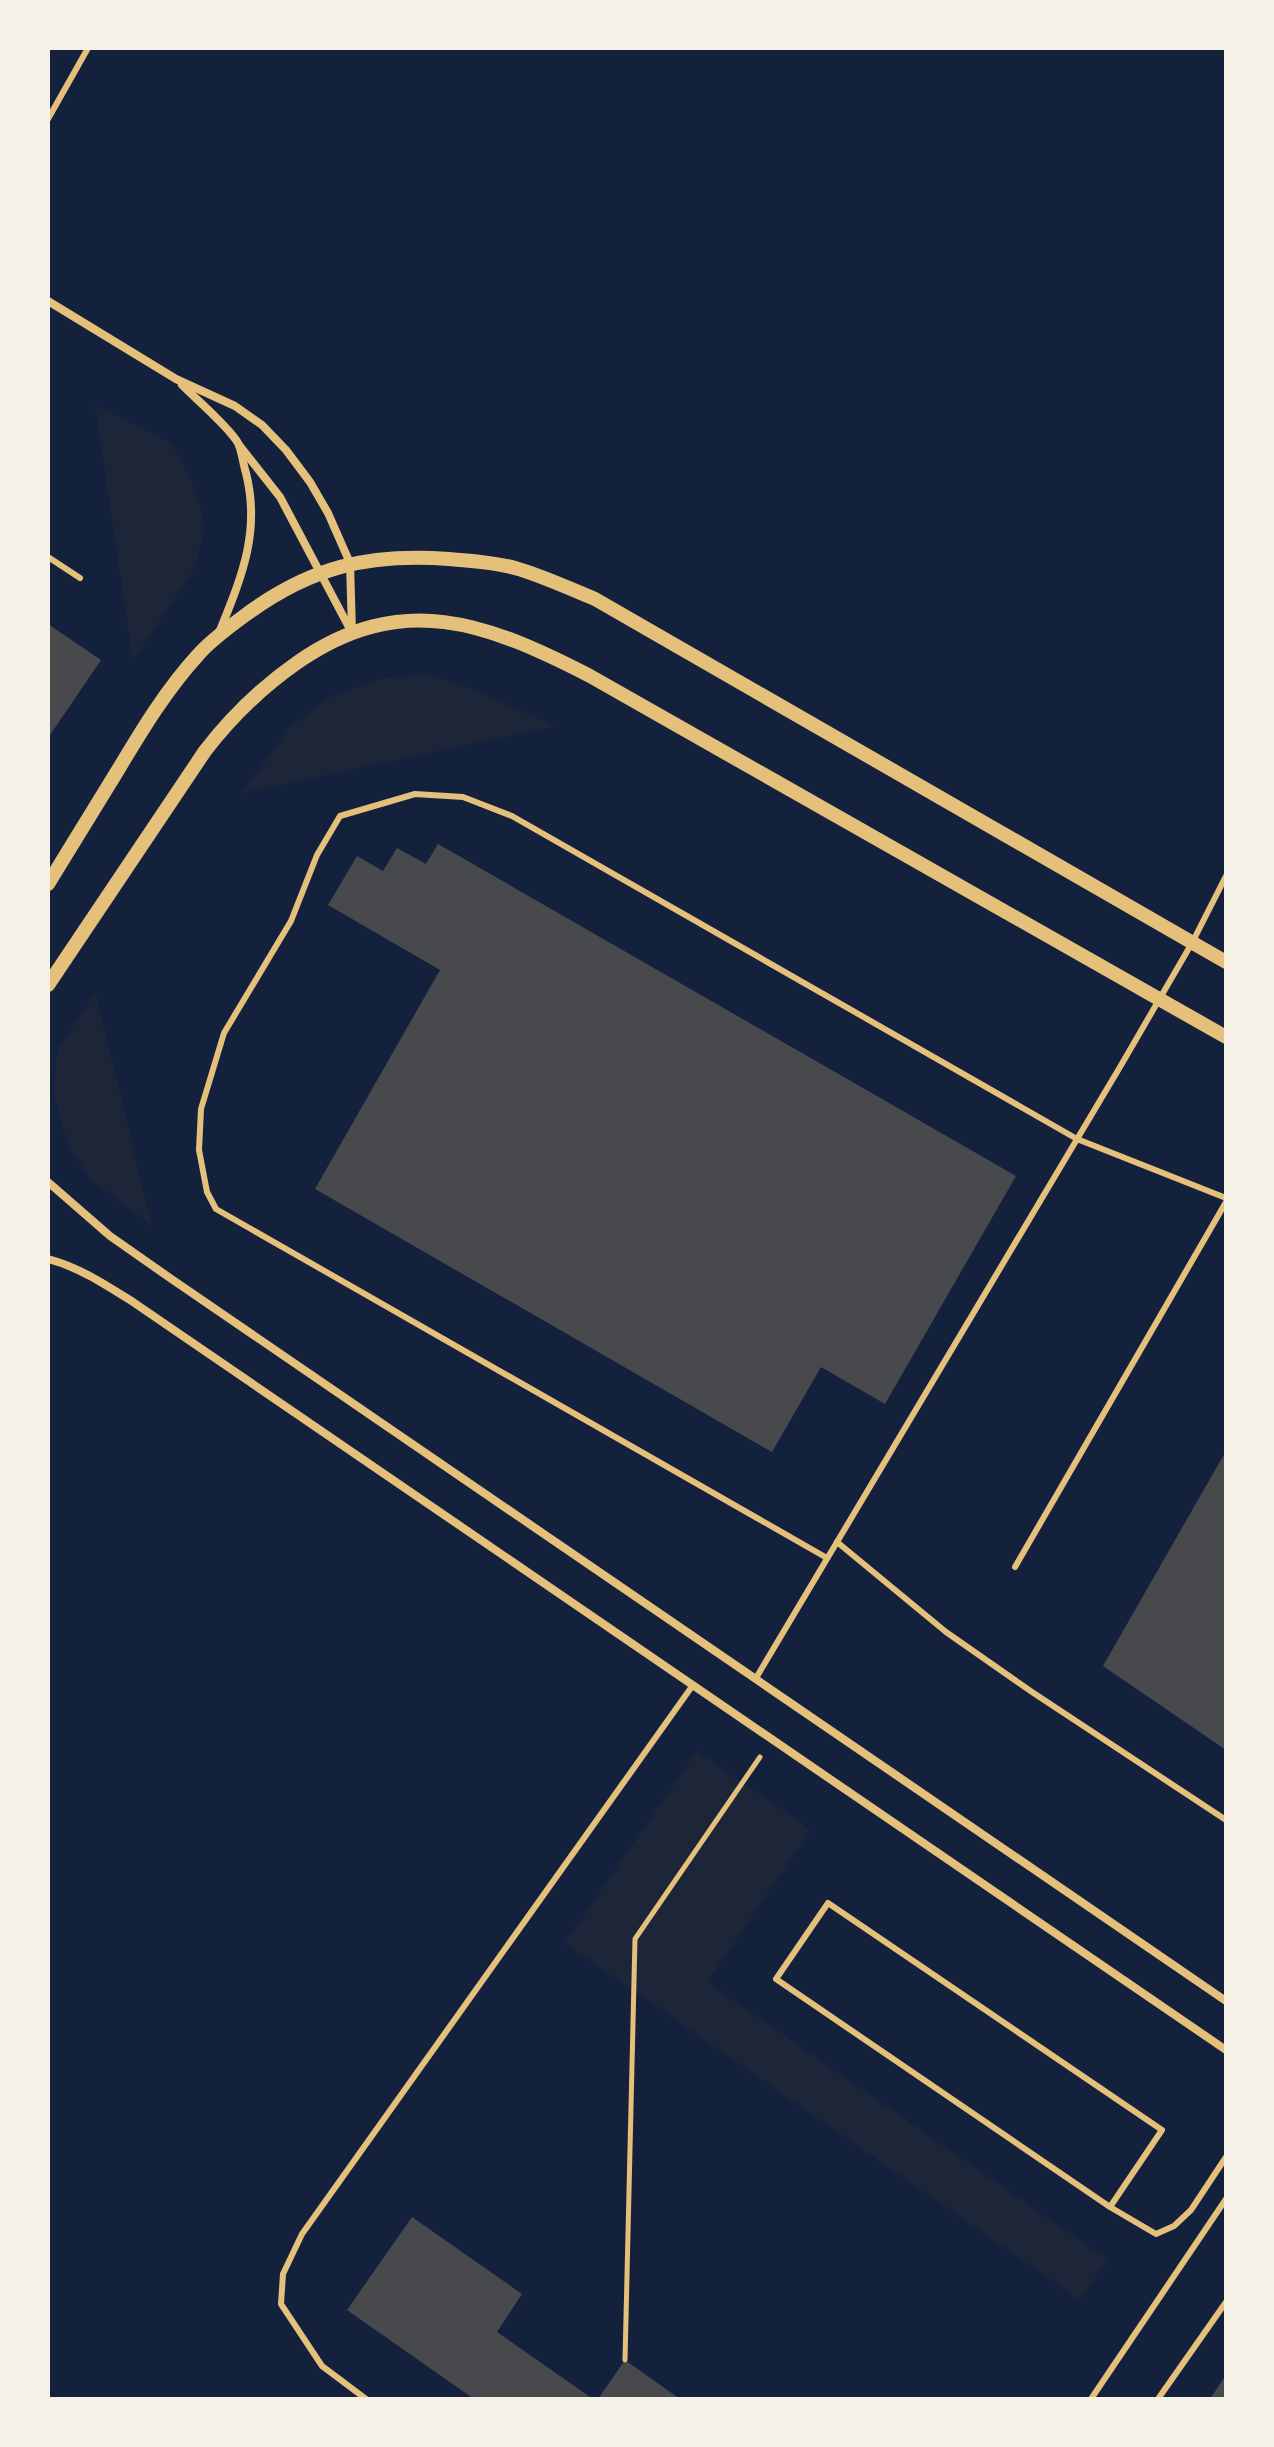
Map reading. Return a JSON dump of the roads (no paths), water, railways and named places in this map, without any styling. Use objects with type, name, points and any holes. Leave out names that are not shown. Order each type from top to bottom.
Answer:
[{"type":"street","points":[[48,301],[176,379],[235,406],[262,425],[286,450],[328,513],[350,563],[352,632]]},
{"type":"street","points":[[176,379],[238,443],[280,497],[352,632]]},
{"type":"street","points":[[217,636],[243,575],[253,518],[238,443]]},
{"type":"street","points":[[48,884],[157,707],[199,653],[217,636],[293,583],[350,563],[393,558],[476,561],[524,571],[595,599],[1226,962]]},
{"type":"street","points":[[48,985],[223,727],[250,699],[325,644],[367,626],[416,619],[452,622],[484,630],[548,654],[1226,1037]]},
{"type":"street","points":[[48,1182],[110,1236],[1226,2001]]},
{"type":"street","points":[[48,1259],[98,1280],[133,1302],[1226,2050]]},
{"type":"lane","points":[[48,119],[88,48]]},
{"type":"lane","points":[[48,557],[80,578]]},
{"type":"lane","points":[[827,1558],[216,1209],[207,1192],[199,1150],[201,1109],[224,1033],[291,921],[317,855],[340,816],[415,794],[463,797],[512,816],[1077,1139],[1226,1200],[1015,1567]]},
{"type":"lane","points":[[756,1678],[1192,943],[1226,876]]},
{"type":"lane","points":[[837,1542],[946,1632],[1226,1820]]},
{"type":"lane","points":[[366,2399],[322,2366],[281,2304],[283,2274],[302,2234],[693,1685]]},
{"type":"lane","points":[[1110,2207],[1162,2130],[828,1903],[776,1979],[1110,2207],[1156,2234],[1174,2226],[1191,2210],[1226,2157]]},
{"type":"lane","points":[[1091,2399],[1226,2199]]},
{"type":"lane","points":[[1158,2399],[1226,2302]]}]
